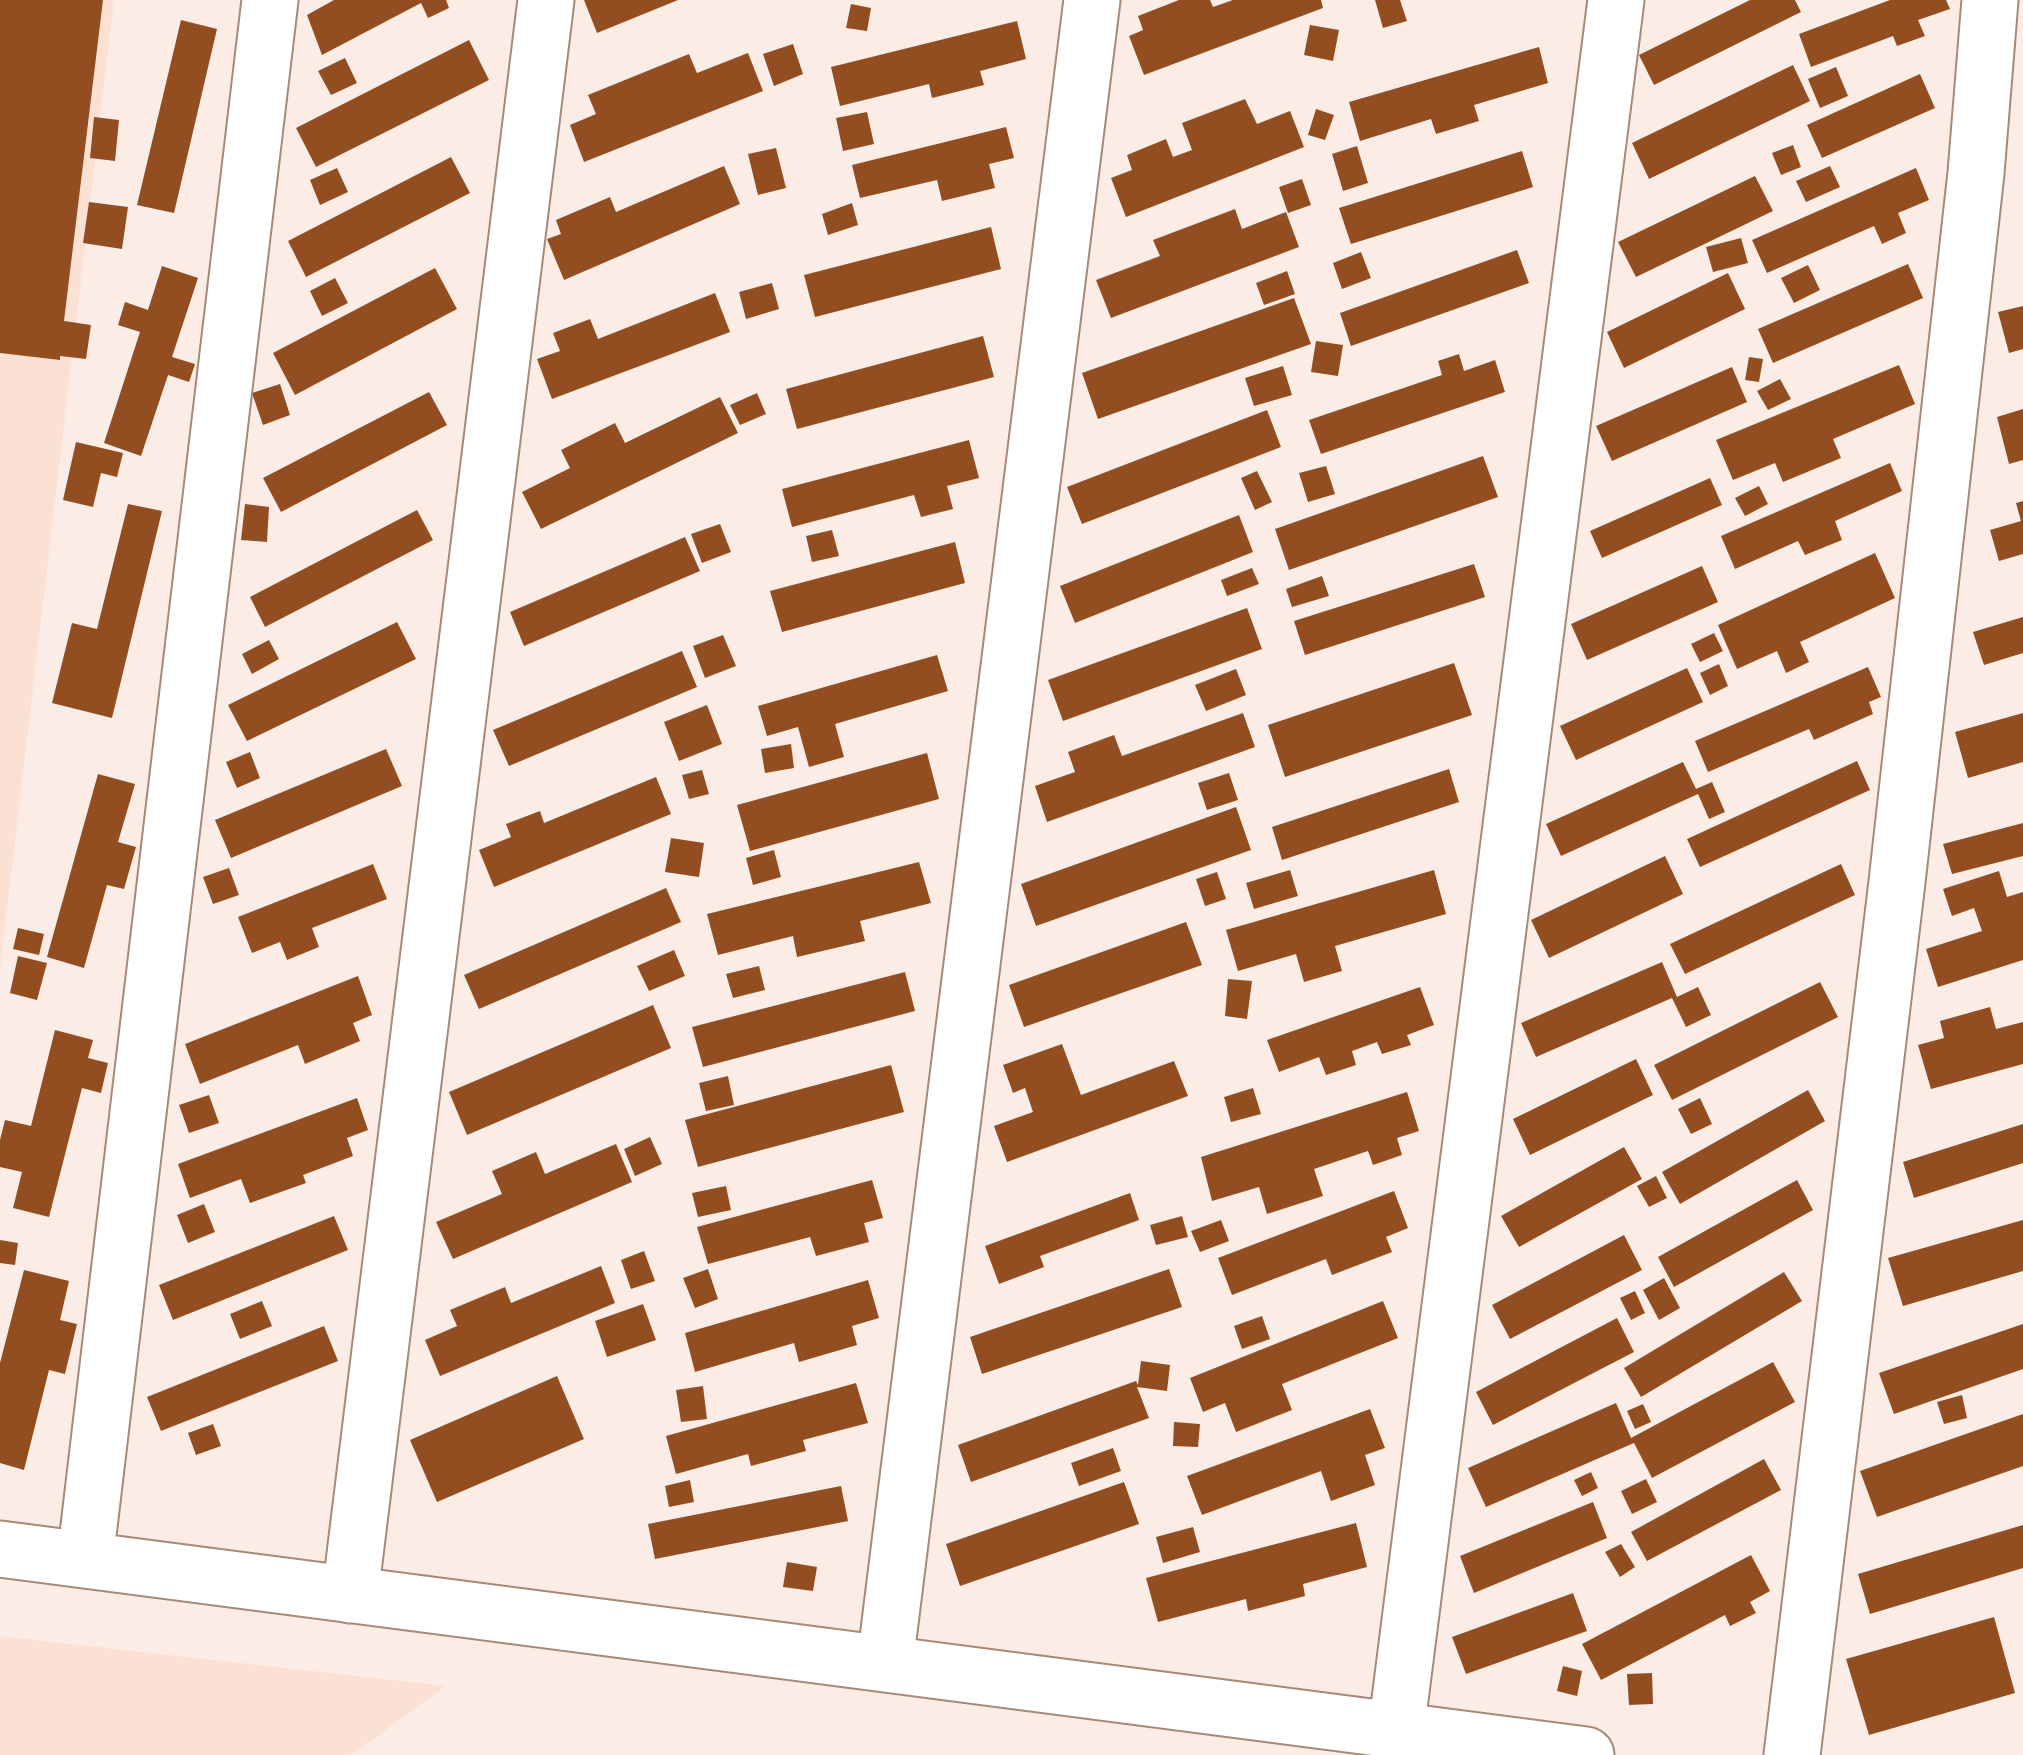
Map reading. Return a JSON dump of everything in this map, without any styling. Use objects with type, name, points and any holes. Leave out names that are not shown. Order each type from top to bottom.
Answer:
[{"type":"street","points":[[86,1560],[270,0]]},
{"type":"street","points":[[350,1595],[546,0]]},
{"type":"street","points":[[886,1663],[1092,0]]},
{"type":"street","points":[[1396,1731],[1616,0]]},
{"type":"street","points":[[1792,1755],[1899,862],[1976,174],[1990,0]]},
{"type":"street","points":[[0,1548],[1586,1755]]},
{"type":"shaded area","points":[[0,0],[114,0],[0,970]]},
{"type":"shaded area","points":[[0,1636],[446,1686],[351,1755],[0,1755]]},
{"type":"building","points":[[0,0],[103,0],[64,321],[91,325],[86,359],[0,353]]},
{"type":"building","points":[[334,0],[446,0],[449,8],[428,18],[421,3],[322,55],[307,15]]},
{"type":"building","points":[[584,0],[678,0],[597,33]]},
{"type":"building","points":[[1179,0],[1210,0],[1213,7],[1233,0],[1321,0],[1323,8],[1144,75],[1129,36],[1143,30],[1138,16]]},
{"type":"building","points":[[1375,0],[1400,0],[1407,21],[1383,28]]},
{"type":"building","points":[[1750,0],[1795,0],[1801,12],[1654,85],[1639,55]]},
{"type":"building","points":[[1890,0],[1946,0],[1950,9],[1918,20],[1925,36],[1897,46],[1893,36],[1811,67],[1799,34]]},
{"type":"building","points":[[851,4],[871,8],[867,31],[846,28]]},
{"type":"building","points":[[181,20],[217,29],[174,213],[137,205]]},
{"type":"building","points":[[1017,21],[1026,59],[980,71],[984,85],[932,98],[929,84],[840,106],[831,67]]},
{"type":"building","points":[[1310,25],[1339,30],[1333,61],[1304,55]]},
{"type":"building","points":[[469,40],[489,80],[316,167],[296,128]]},
{"type":"building","points":[[793,44],[803,74],[774,86],[763,54]]},
{"type":"building","points":[[1539,47],[1548,83],[1474,105],[1479,121],[1436,134],[1431,119],[1360,141],[1349,102]]},
{"type":"building","points":[[748,53],[763,91],[584,162],[570,125],[596,114],[588,95],[689,54],[697,73]]},
{"type":"building","points":[[345,58],[357,83],[331,95],[318,71]]},
{"type":"building","points":[[1793,65],[1810,101],[1649,179],[1632,143]]},
{"type":"building","points":[[1836,67],[1848,96],[1820,108],[1808,79]]},
{"type":"building","points":[[1920,74],[1935,108],[1822,158],[1807,125]]},
{"type":"building","points":[[1245,99],[1257,124],[1290,111],[1304,147],[1126,217],[1111,178],[1132,170],[1127,155],[1166,139],[1173,157],[1192,150],[1182,123]]},
{"type":"building","points":[[1316,109],[1334,115],[1325,140],[1308,135]]},
{"type":"building","points":[[867,112],[874,144],[843,151],[836,118]]},
{"type":"building","points":[[94,117],[119,120],[115,161],[90,158]]},
{"type":"building","points":[[1006,127],[1014,158],[989,164],[995,188],[942,201],[937,180],[860,198],[852,165]]},
{"type":"building","points":[[1793,145],[1801,167],[1781,175],[1772,153]]},
{"type":"building","points":[[1357,146],[1368,183],[1343,191],[1332,154]]},
{"type":"building","points":[[776,148],[786,188],[758,195],[748,154]]},
{"type":"building","points":[[1522,151],[1533,187],[1351,244],[1339,208]]},
{"type":"building","points":[[451,157],[470,193],[306,277],[288,241]]},
{"type":"building","points":[[724,166],[740,204],[564,280],[547,239],[561,234],[556,220],[610,197],[616,212]]},
{"type":"building","points":[[1830,166],[1840,187],[1806,202],[1796,181]]},
{"type":"building","points":[[337,168],[348,192],[320,205],[310,180]]},
{"type":"building","points":[[1916,168],[1929,200],[1898,213],[1906,233],[1882,244],[1874,226],[1767,273],[1752,240]]},
{"type":"building","points":[[1755,176],[1773,211],[1636,277],[1618,242]]},
{"type":"building","points":[[1302,179],[1311,205],[1288,213],[1279,187]]},
{"type":"building","points":[[89,202],[128,207],[122,249],[83,243]]},
{"type":"building","points":[[852,203],[858,225],[828,235],[822,214]]},
{"type":"building","points":[[1235,209],[1242,229],[1286,212],[1299,247],[1111,318],[1096,280],[1160,256],[1153,240]]},
{"type":"building","points":[[991,227],[1001,269],[815,317],[804,275]]},
{"type":"building","points":[[1741,238],[1748,263],[1713,272],[1706,247]]},
{"type":"building","points":[[1517,250],[1529,283],[1351,346],[1340,313]]},
{"type":"building","points":[[1361,252],[1371,278],[1342,289],[1333,263]]},
{"type":"building","points":[[1908,264],[1923,298],[1773,363],[1758,329]]},
{"type":"building","points":[[1808,265],[1820,290],[1794,303],[1781,278]]},
{"type":"building","points":[[162,266],[198,278],[172,357],[195,364],[189,382],[168,375],[141,456],[104,443],[140,332],[118,325],[125,302],[148,310]]},
{"type":"building","points":[[435,268],[457,309],[295,395],[273,353]]},
{"type":"building","points":[[1287,271],[1295,294],[1264,305],[1256,283]]},
{"type":"building","points":[[1728,273],[1745,309],[1624,368],[1607,332]]},
{"type":"building","points":[[335,278],[348,303],[322,316],[310,291]]},
{"type":"building","points":[[772,283],[779,309],[746,319],[739,292]]},
{"type":"building","points":[[715,293],[730,332],[552,399],[537,359],[560,351],[553,333],[590,319],[598,339]]},
{"type":"building","points":[[1294,298],[1311,344],[1098,419],[1082,373]]},
{"type":"building","points":[[2023,306],[2023,349],[2009,353],[1998,312]]},
{"type":"building","points":[[983,336],[994,377],[797,429],[786,389]]},
{"type":"building","points":[[1316,341],[1343,345],[1338,376],[1311,372]]},
{"type":"building","points":[[1459,354],[1464,371],[1495,360],[1505,392],[1321,454],[1309,420],[1442,375],[1438,361]]},
{"type":"building","points":[[1749,357],[1763,359],[1759,382],[1745,380]]},
{"type":"building","points":[[1899,365],[1915,404],[1833,439],[1841,458],[1783,482],[1775,463],[1733,480],[1716,440]]},
{"type":"building","points":[[1283,366],[1292,395],[1254,406],[1245,378]]},
{"type":"building","points":[[1732,367],[1747,402],[1612,461],[1596,426]]},
{"type":"building","points":[[1780,379],[1791,399],[1768,410],[1757,391]]},
{"type":"building","points":[[280,384],[290,415],[263,425],[252,393]]},
{"type":"building","points":[[429,392],[447,425],[281,512],[263,478]]},
{"type":"building","points":[[757,393],[766,414],[740,425],[730,405]]},
{"type":"building","points":[[720,397],[738,433],[541,529],[522,492],[570,468],[561,450],[615,423],[625,443]]},
{"type":"building","points":[[2023,409],[2023,460],[2009,464],[1997,417]]},
{"type":"building","points":[[1267,410],[1281,447],[1082,524],[1067,487]]},
{"type":"building","points":[[969,440],[979,478],[947,486],[953,509],[921,517],[914,495],[792,527],[782,489]]},
{"type":"building","points":[[76,442],[123,453],[117,477],[101,473],[93,507],[63,500]]},
{"type":"building","points":[[1483,456],[1498,497],[1289,570],[1275,529]]},
{"type":"building","points":[[1890,463],[1902,491],[1835,521],[1842,540],[1805,555],[1798,541],[1735,569],[1721,536]]},
{"type":"building","points":[[1326,466],[1335,494],[1308,502],[1299,473]]},
{"type":"building","points":[[1257,471],[1272,502],[1255,510],[1241,478]]},
{"type":"building","points":[[1710,478],[1722,505],[1602,558],[1590,531]]},
{"type":"building","points":[[1759,486],[1768,504],[1745,516],[1735,498]]},
{"type":"building","points":[[2023,501],[2023,554],[1999,561],[1990,530],[2021,521],[2016,503]]},
{"type":"building","points":[[128,504],[162,511],[112,718],[52,703],[72,623],[97,629]]},
{"type":"building","points":[[245,504],[269,507],[267,542],[241,540]]},
{"type":"building","points":[[417,510],[433,540],[265,627],[250,597]]},
{"type":"building","points":[[1239,515],[1253,552],[1075,623],[1060,586]]},
{"type":"building","points":[[720,524],[731,552],[702,563],[691,534]]},
{"type":"building","points":[[832,530],[839,556],[812,562],[806,536]]},
{"type":"building","points":[[685,537],[700,571],[524,646],[510,612]]},
{"type":"building","points":[[955,542],[965,583],[782,632],[770,591]]},
{"type":"building","points":[[1875,553],[1895,598],[1800,642],[1809,662],[1786,673],[1777,651],[1737,669],[1718,625]]},
{"type":"building","points":[[1474,564],[1485,597],[1305,655],[1294,621]]},
{"type":"building","points":[[1702,566],[1718,602],[1587,660],[1571,624]]},
{"type":"building","points":[[1252,568],[1259,584],[1227,596],[1221,580]]},
{"type":"building","points":[[1322,576],[1329,596],[1292,607],[1286,589]]},
{"type":"building","points":[[1247,608],[1262,649],[1063,721],[1048,680]]},
{"type":"building","points":[[2023,617],[2023,653],[1984,665],[1973,632]]},
{"type":"building","points":[[397,622],[416,659],[247,741],[228,705]]},
{"type":"building","points":[[1714,633],[1723,651],[1700,662],[1691,644]]},
{"type":"building","points":[[723,635],[736,666],[705,678],[693,646]]},
{"type":"building","points":[[269,640],[279,659],[252,674],[242,654]]},
{"type":"building","points":[[682,651],[697,687],[509,766],[493,730]]},
{"type":"building","points":[[937,655],[948,691],[835,724],[844,757],[809,767],[798,727],[767,736],[758,706]]},
{"type":"building","points":[[1454,663],[1472,715],[1285,777],[1268,725]]},
{"type":"building","points":[[1719,664],[1728,686],[1710,695],[1700,673]]},
{"type":"building","points":[[1868,667],[1881,697],[1869,702],[1873,714],[1814,740],[1809,729],[1708,772],[1695,741]]},
{"type":"building","points":[[1687,668],[1703,702],[1576,760],[1560,726]]},
{"type":"building","points":[[1236,669],[1246,695],[1206,711],[1195,685]]},
{"type":"building","points":[[707,705],[722,744],[679,761],[664,722]]},
{"type":"building","points":[[1243,713],[1255,747],[1047,822],[1035,786],[1075,772],[1068,752],[1114,735],[1122,756]]},
{"type":"building","points":[[2023,713],[2023,762],[1968,778],[1955,732]]},
{"type":"building","points":[[791,744],[794,768],[765,773],[761,749]]},
{"type":"building","points":[[386,749],[402,786],[231,858],[215,820]]},
{"type":"building","points":[[250,752],[260,778],[237,788],[226,762]]},
{"type":"building","points":[[927,753],[939,799],[750,851],[737,805]]},
{"type":"building","points":[[1857,761],[1870,790],[1700,867],[1687,839]]},
{"type":"building","points":[[1683,762],[1696,789],[1712,782],[1725,812],[1709,819],[1698,794],[1561,856],[1546,824]]},
{"type":"building","points":[[1449,769],[1459,802],[1282,860],[1272,827]]},
{"type":"building","points":[[702,770],[709,794],[689,799],[682,775]]},
{"type":"building","points":[[1229,773],[1238,800],[1207,810],[1198,783]]},
{"type":"building","points":[[98,774],[135,784],[118,842],[136,847],[124,889],[107,885],[84,968],[47,957]]},
{"type":"building","points":[[656,777],[671,814],[494,887],[479,850],[511,837],[506,824],[540,811],[544,823]]},
{"type":"building","points":[[1236,807],[1251,850],[1036,926],[1021,884]]},
{"type":"building","points":[[2023,823],[2023,856],[1952,874],[1943,844]]},
{"type":"building","points":[[671,838],[704,843],[699,877],[665,872]]},
{"type":"building","points":[[774,850],[781,877],[753,885],[746,858]]},
{"type":"building","points":[[1665,856],[1683,894],[1549,958],[1531,920]]},
{"type":"building","points":[[919,862],[931,903],[860,921],[865,941],[797,957],[793,936],[718,955],[707,914]]},
{"type":"building","points":[[373,864],[387,899],[312,928],[319,947],[287,960],[280,942],[252,953],[238,917]]},
{"type":"building","points":[[1841,864],[1855,895],[1685,974],[1670,944]]},
{"type":"building","points":[[229,868],[239,895],[213,904],[203,877]]},
{"type":"building","points":[[1290,870],[1298,896],[1254,909],[1246,883]]},
{"type":"building","points":[[1434,870],[1446,914],[1335,946],[1342,971],[1304,982],[1296,954],[1238,971],[1226,930]]},
{"type":"building","points":[[1999,871],[2007,897],[2023,892],[2023,960],[1938,987],[1926,949],[1982,931],[1974,908],[1952,916],[1943,889]]},
{"type":"building","points":[[1217,872],[1226,899],[1205,906],[1196,879]]},
{"type":"building","points":[[666,888],[681,922],[479,1009],[464,975]]},
{"type":"building","points":[[1186,922],[1202,965],[1024,1027],[1009,985]]},
{"type":"building","points":[[18,928],[44,934],[39,955],[13,949]]},
{"type":"building","points":[[674,950],[685,976],[649,991],[637,966]]},
{"type":"building","points":[[18,956],[47,963],[37,1000],[10,993]]},
{"type":"building","points":[[1662,962],[1677,997],[1698,987],[1711,1015],[1686,1027],[1672,998],[1536,1057],[1521,1023]]},
{"type":"building","points":[[759,966],[765,990],[733,998],[726,974]]},
{"type":"building","points":[[905,972],[915,1011],[703,1067],[692,1027]]},
{"type":"building","points":[[358,976],[372,1015],[353,1023],[360,1041],[305,1064],[298,1045],[200,1084],[185,1044]]},
{"type":"building","points":[[1228,979],[1252,981],[1247,1019],[1225,1016]]},
{"type":"building","points":[[1820,982],[1838,1017],[1672,1100],[1654,1065]]},
{"type":"building","points":[[1420,987],[1434,1025],[1407,1035],[1411,1045],[1382,1054],[1377,1042],[1352,1051],[1356,1065],[1326,1075],[1319,1057],[1279,1072],[1267,1040]]},
{"type":"building","points":[[653,1005],[671,1048],[467,1135],[449,1092]]},
{"type":"building","points":[[1990,1007],[1996,1029],[2023,1022],[2023,1064],[1931,1089],[1918,1045],[1944,1038],[1940,1021]]},
{"type":"building","points":[[55,1030],[93,1040],[88,1058],[108,1063],[101,1093],[82,1088],[49,1217],[13,1208],[22,1172],[0,1167],[0,1140],[5,1120],[31,1126]]},
{"type":"building","points":[[1062,1044],[1081,1095],[1174,1061],[1188,1096],[1007,1162],[994,1126],[1033,1112],[1025,1088],[1013,1093],[1003,1065]]},
{"type":"building","points":[[1636,1059],[1653,1095],[1530,1155],[1513,1119]]},
{"type":"building","points":[[891,1065],[904,1112],[698,1167],[685,1120]]},
{"type":"building","points":[[728,1076],[734,1105],[706,1111],[699,1083]]},
{"type":"building","points":[[1253,1088],[1261,1114],[1231,1122],[1224,1097]]},
{"type":"building","points":[[1808,1090],[1825,1121],[1680,1204],[1662,1172]]},
{"type":"building","points":[[1407,1092],[1419,1131],[1397,1138],[1402,1155],[1373,1165],[1368,1151],[1314,1169],[1323,1196],[1267,1214],[1259,1187],[1212,1201],[1201,1157]]},
{"type":"building","points":[[209,1095],[219,1123],[189,1133],[179,1105]]},
{"type":"building","points":[[357,1098],[368,1130],[347,1138],[353,1156],[303,1175],[306,1183],[250,1203],[241,1179],[190,1198],[178,1164]]},
{"type":"building","points":[[1700,1098],[1712,1124],[1691,1134],[1678,1109]]},
{"type":"building","points":[[2023,1124],[2023,1163],[1914,1198],[1903,1162]]},
{"type":"building","points":[[650,1137],[662,1164],[635,1176],[624,1149]]},
{"type":"building","points":[[616,1144],[632,1182],[453,1259],[436,1222],[502,1194],[492,1171],[536,1152],[545,1174]]},
{"type":"building","points":[[1624,1147],[1642,1179],[1519,1247],[1501,1216]]},
{"type":"building","points":[[1656,1176],[1667,1198],[1649,1207],[1637,1186]]},
{"type":"building","points":[[872,1180],[883,1218],[864,1223],[869,1242],[816,1256],[810,1237],[708,1264],[697,1227]]},
{"type":"building","points":[[1797,1180],[1813,1210],[1674,1287],[1658,1257]]},
{"type":"building","points":[[726,1186],[731,1210],[698,1217],[692,1193]]},
{"type":"building","points":[[1394,1191],[1408,1228],[1386,1237],[1392,1252],[1332,1275],[1326,1259],[1232,1295],[1218,1258]]},
{"type":"building","points":[[1130,1193],[1139,1220],[1040,1256],[1044,1267],[999,1284],[985,1246]]},
{"type":"building","points":[[204,1204],[215,1232],[188,1243],[177,1215]]},
{"type":"building","points":[[334,1216],[348,1250],[173,1320],[159,1285]]},
{"type":"building","points":[[1182,1216],[1188,1237],[1156,1245],[1150,1225]]},
{"type":"building","points":[[1221,1220],[1229,1241],[1200,1252],[1191,1231]]},
{"type":"building","points":[[2023,1220],[2023,1271],[1903,1306],[1888,1258]]},
{"type":"building","points":[[1624,1235],[1642,1270],[1510,1339],[1492,1305]]},
{"type":"building","points":[[0,1240],[18,1243],[15,1265],[0,1263]]},
{"type":"building","points":[[644,1251],[655,1281],[631,1289],[621,1260]]},
{"type":"building","points":[[601,1266],[615,1303],[440,1376],[425,1340],[457,1326],[450,1310],[505,1287],[511,1303]]},
{"type":"building","points":[[708,1269],[718,1299],[695,1308],[683,1278]]},
{"type":"building","points":[[1169,1269],[1182,1307],[982,1374],[970,1337]]},
{"type":"building","points":[[24,1270],[69,1281],[60,1320],[77,1324],[65,1374],[49,1370],[24,1470],[0,1463],[0,1363]]},
{"type":"building","points":[[1784,1272],[1802,1301],[1641,1397],[1624,1368]]},
{"type":"building","points":[[1664,1278],[1680,1308],[1659,1320],[1643,1290]]},
{"type":"building","points":[[868,1280],[879,1318],[852,1326],[857,1345],[799,1362],[794,1343],[695,1372],[685,1333]]},
{"type":"building","points":[[1635,1291],[1645,1313],[1631,1320],[1620,1298]]},
{"type":"building","points":[[262,1301],[272,1326],[240,1339],[230,1314]]},
{"type":"building","points":[[1383,1301],[1398,1338],[1282,1384],[1292,1410],[1236,1432],[1225,1403],[1203,1412],[1190,1378]]},
{"type":"building","points":[[643,1304],[656,1340],[607,1357],[595,1321]]},
{"type":"building","points":[[1262,1316],[1270,1339],[1242,1349],[1234,1326]]},
{"type":"building","points":[[1617,1318],[1634,1352],[1493,1425],[1476,1392]]},
{"type":"building","points":[[2023,1324],[2023,1369],[1894,1414],[1879,1373]]},
{"type":"building","points":[[324,1326],[338,1361],[161,1431],[147,1397]]},
{"type":"building","points":[[1141,1361],[1170,1365],[1167,1391],[1137,1387],[1149,1418],[971,1482],[958,1445],[1136,1381],[1138,1385]]},
{"type":"building","points":[[1773,1362],[1795,1402],[1652,1478],[1634,1443],[1486,1507],[1468,1468],[1616,1403],[1631,1438]]},
{"type":"building","points":[[557,1376],[584,1439],[437,1502],[410,1440]]},
{"type":"building","points":[[856,1383],[868,1423],[803,1440],[806,1451],[751,1466],[748,1454],[676,1474],[666,1436]]},
{"type":"building","points":[[703,1386],[707,1419],[681,1422],[676,1390]]},
{"type":"building","points":[[1962,1395],[1967,1418],[1944,1424],[1937,1402]]},
{"type":"building","points":[[1643,1404],[1651,1422],[1635,1429],[1627,1411]]},
{"type":"building","points":[[1370,1409],[1385,1448],[1365,1455],[1375,1485],[1331,1501],[1321,1471],[1202,1515],[1187,1476]]},
{"type":"building","points":[[2023,1414],[2023,1466],[1877,1517],[1860,1471]]},
{"type":"building","points":[[1174,1422],[1200,1424],[1198,1447],[1173,1446]]},
{"type":"building","points":[[213,1424],[221,1446],[196,1455],[188,1433]]},
{"type":"building","points":[[1113,1448],[1121,1471],[1079,1486],[1071,1463]]},
{"type":"building","points":[[1764,1459],[1781,1490],[1647,1561],[1631,1532]]},
{"type":"building","points":[[1591,1472],[1598,1488],[1582,1496],[1574,1480]]},
{"type":"building","points":[[1646,1479],[1657,1502],[1632,1514],[1621,1491]]},
{"type":"building","points":[[690,1480],[694,1502],[669,1507],[665,1486]]},
{"type":"building","points":[[1124,1482],[1139,1524],[960,1586],[946,1544]]},
{"type":"building","points":[[841,1486],[848,1521],[655,1559],[648,1524]]},
{"type":"building","points":[[1593,1502],[1607,1538],[1474,1593],[1460,1556]]},
{"type":"building","points":[[1356,1523],[1367,1567],[1303,1584],[1305,1596],[1248,1611],[1246,1599],[1158,1622],[1146,1578]]},
{"type":"building","points":[[2023,1525],[2023,1568],[1870,1614],[1858,1574]]},
{"type":"building","points":[[1193,1527],[1200,1552],[1163,1563],[1156,1537]]},
{"type":"building","points":[[1621,1544],[1635,1567],[1620,1577],[1605,1552]]},
{"type":"building","points":[[1751,1555],[1770,1591],[1750,1602],[1756,1613],[1730,1626],[1725,1615],[1601,1680],[1582,1644]]},
{"type":"building","points":[[787,1562],[817,1567],[813,1591],[783,1587]]},
{"type":"building","points":[[1573,1593],[1587,1631],[1466,1674],[1452,1637]]},
{"type":"building","points":[[1994,1617],[2015,1693],[1869,1735],[1846,1659]]},
{"type":"building","points":[[1563,1666],[1582,1671],[1577,1696],[1557,1691]]},
{"type":"building","points":[[1652,1673],[1653,1704],[1629,1705],[1627,1674]]}]
